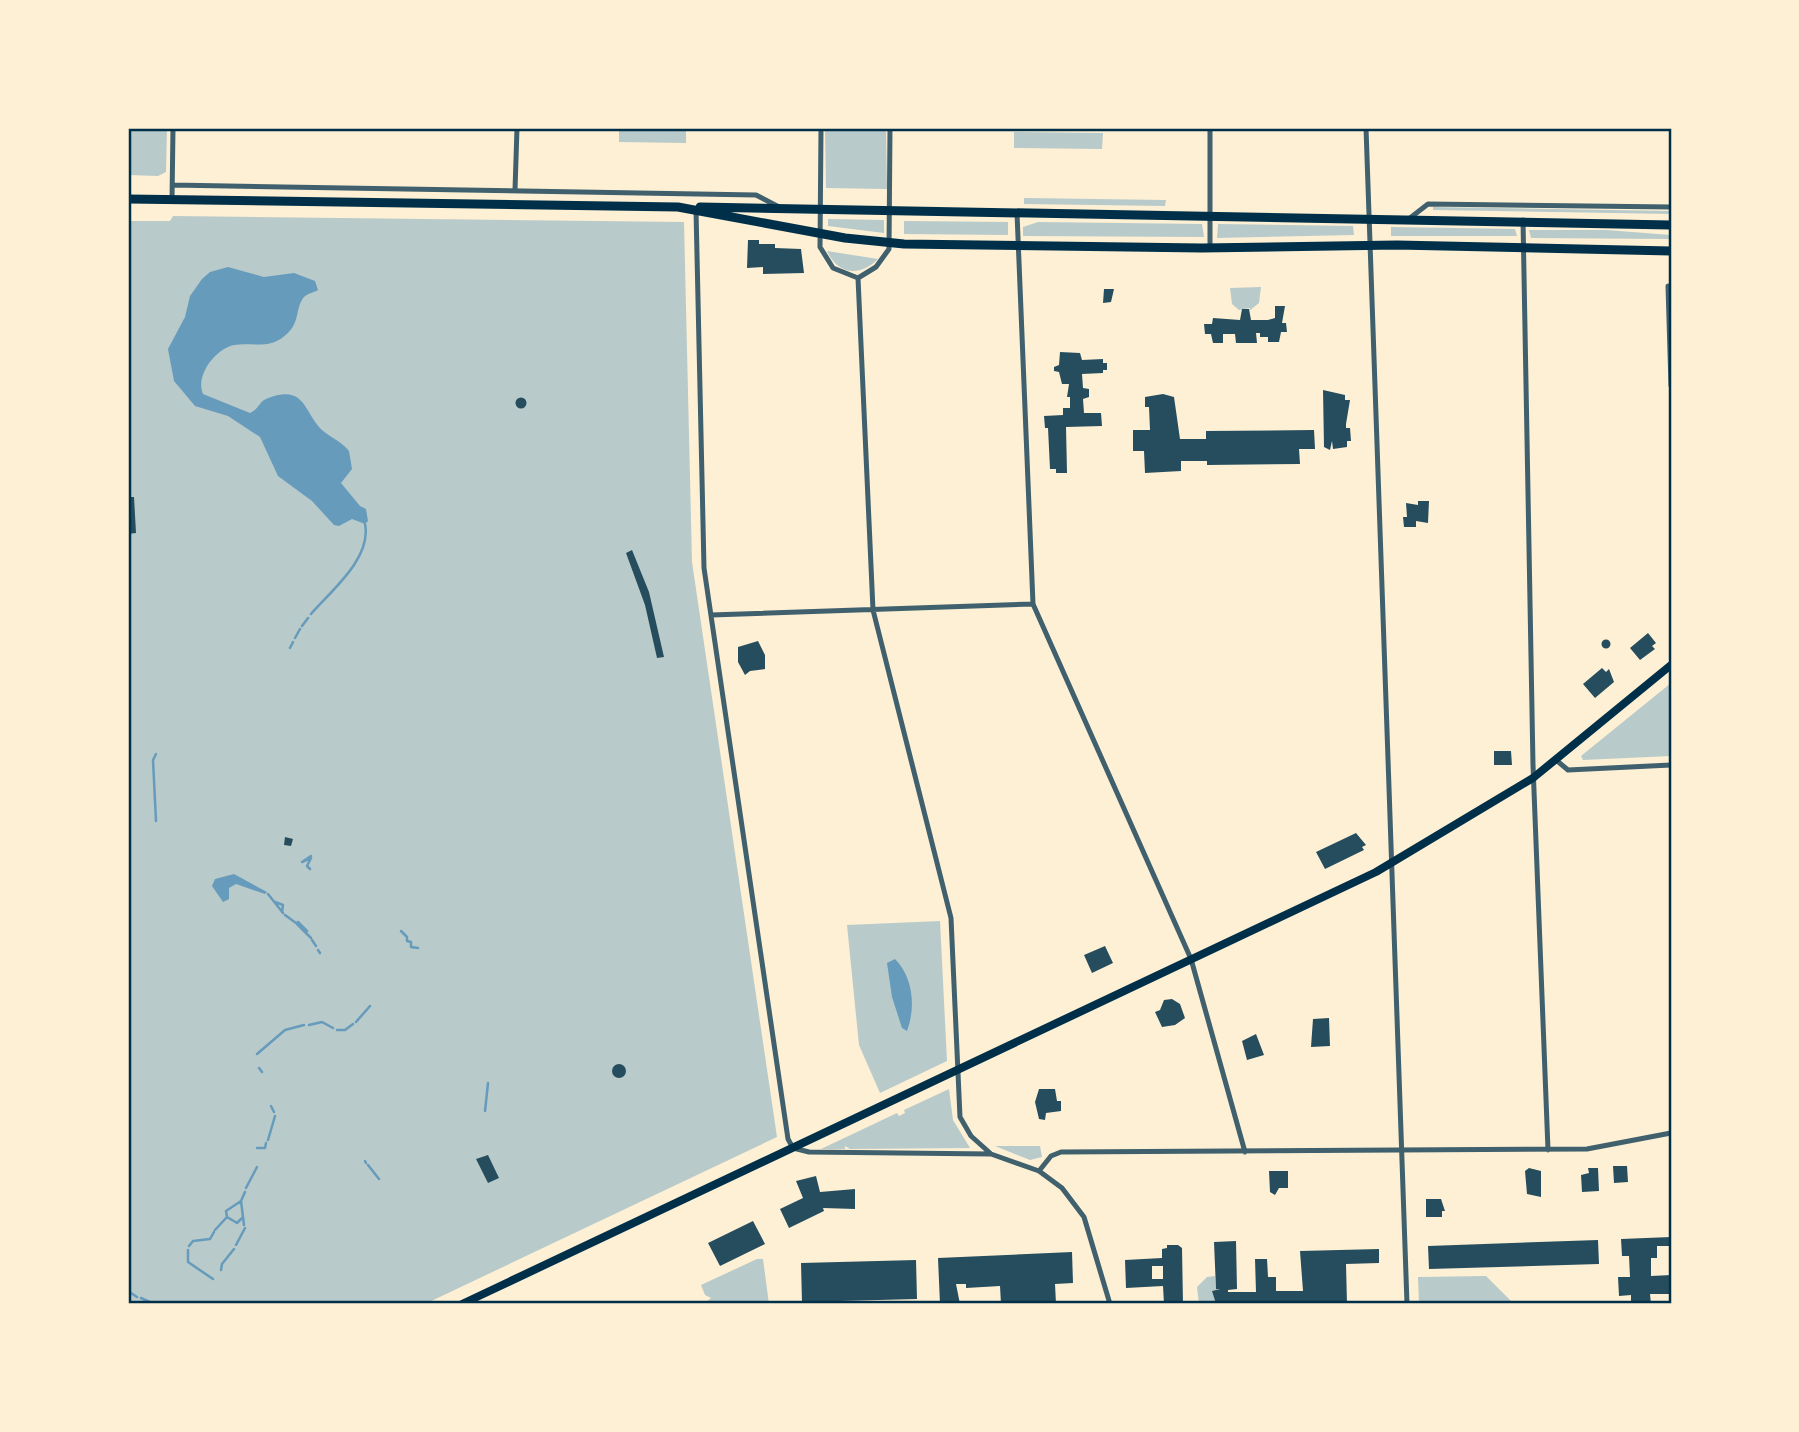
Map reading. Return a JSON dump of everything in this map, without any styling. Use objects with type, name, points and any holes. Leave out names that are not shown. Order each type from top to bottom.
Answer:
[{"type":"main road","points":[[128,199],[691,209],[726,205],[891,211],[1523,220],[1671,225]]},
{"type":"main road","points":[[691,209],[820,233],[890,242],[1210,248],[1373,245],[1671,251]]},
{"type":"main road","points":[[462,1304],[1390,864],[1534,778],[1671,665]]},
{"type":"street","points":[[172,200],[173,128]]},
{"type":"street","points":[[515,190],[517,128]]},
{"type":"street","points":[[821,128],[820,247],[830,264],[843,274],[858,278]]},
{"type":"street","points":[[858,278],[885,257],[890,242],[890,128]]},
{"type":"street","points":[[1210,128],[1210,248]]},
{"type":"street","points":[[1366,128],[1367,218],[1373,245],[1390,864],[1407,1304]]},
{"type":"street","points":[[172,185],[755,195],[774,202],[780,208]]},
{"type":"street","points":[[1410,218],[1428,204],[1671,207]]},
{"type":"street","points":[[691,209],[704,568],[788,1139],[793,1148],[809,1152],[992,1154],[1039,1171],[1062,1188],[1084,1217],[1110,1304]]},
{"type":"street","points":[[1017,213],[1033,604],[1191,959],[1245,1152]]},
{"type":"street","points":[[1523,220],[1534,778],[1548,1150]]},
{"type":"street","points":[[858,278],[873,610],[951,918],[960,1116],[971,1136],[992,1154]]},
{"type":"street","points":[[1668,286],[1671,386]]},
{"type":"street","points":[[711,615],[1033,604]]},
{"type":"street","points":[[1556,760],[1568,770],[1671,765]]},
{"type":"street","points":[[1039,1171],[1051,1156],[1061,1152],[1548,1150],[1623,1145],[1671,1133]]},
{"type":"shaded area","points":[[128,128],[167,128],[166,172],[158,176],[128,175]]},
{"type":"shaded area","points":[[619,128],[686,128],[686,143],[619,142]]},
{"type":"shaded area","points":[[825,128],[886,128],[887,189],[826,188]]},
{"type":"shaded area","points":[[1014,132],[1103,133],[1102,149],[1014,148]]},
{"type":"shaded area","points":[[1024,198],[1166,200],[1165,206],[1024,204]]},
{"type":"shaded area","points":[[1433,207],[1671,211],[1671,214],[1433,210]]},
{"type":"shaded area","points":[[173,216],[684,222],[692,562],[777,1137],[425,1304],[128,1304],[128,221],[170,221]]},
{"type":"shaded area","points":[[828,219],[884,220],[884,233],[828,226]]},
{"type":"shaded area","points":[[904,221],[1008,222],[1008,235],[904,234]]},
{"type":"shaded area","points":[[1038,222],[1202,224],[1204,237],[1023,236],[1023,227]]},
{"type":"shaded area","points":[[1218,224],[1353,226],[1354,235],[1217,238]]},
{"type":"shaded area","points":[[1391,227],[1515,229],[1517,236],[1391,236]]},
{"type":"shaded area","points":[[1529,230],[1606,230],[1671,235],[1671,239],[1531,238]]},
{"type":"shaded area","points":[[827,251],[878,259],[864,269],[850,271],[837,265]]},
{"type":"shaded area","points":[[1261,287],[1259,303],[1249,311],[1250,308],[1239,310],[1232,304],[1230,288]]},
{"type":"shaded area","points":[[1671,683],[1671,756],[1583,760],[1581,756]]},
{"type":"shaded area","points":[[940,921],[947,1061],[880,1093],[859,1045],[847,925]]},
{"type":"shaded area","points":[[949,1089],[953,1120],[970,1148],[850,1149],[845,1146],[845,1149],[821,1149],[897,1113],[899,1116],[905,1113],[904,1110]]},
{"type":"shaded area","points":[[995,1146],[1040,1146],[1042,1157],[1030,1160]]},
{"type":"shaded area","points":[[757,1259],[763,1259],[769,1304],[704,1304],[711,1298],[705,1295],[701,1285]]},
{"type":"shaded area","points":[[1215,1276],[1216,1289],[1220,1289],[1212,1291],[1216,1304],[1199,1304],[1197,1287],[1207,1277]]},
{"type":"shaded area","points":[[1486,1276],[1514,1304],[1419,1304],[1418,1277]]},
{"type":"water","points":[[228,267],[264,277],[294,273],[315,281],[318,290],[304,297],[295,322],[282,338],[264,344],[234,345],[220,352],[204,372],[201,387],[203,394],[250,413],[266,399],[279,395],[296,397],[322,430],[349,451],[352,469],[341,483],[360,506],[366,509],[368,521],[365,524],[352,519],[339,526],[334,525],[312,501],[278,476],[260,437],[228,416],[195,406],[174,381],[168,349],[185,317],[190,296],[210,272]]},
{"type":"water","points":[[234,874],[267,892],[265,894],[236,884],[229,888],[229,899],[223,902],[212,886],[215,879]]},
{"type":"water","points":[[895,959],[906,974],[911,993],[907,1031],[902,1028],[892,997],[887,963]]},
{"type":"building","points":[[748,240],[759,240],[759,244],[775,244],[775,248],[801,249],[804,273],[763,274],[763,267],[747,268]]},
{"type":"building","points":[[1104,289],[1114,289],[1111,302],[1103,303]]},
{"type":"building","points":[[1275,306],[1285,306],[1282,323],[1286,323],[1287,332],[1281,332],[1279,342],[1268,342],[1268,337],[1260,337],[1260,333],[1256,333],[1257,343],[1236,343],[1235,334],[1223,334],[1223,343],[1213,343],[1211,334],[1205,334],[1204,324],[1212,324],[1213,318],[1240,320],[1242,309],[1249,309],[1251,320],[1268,320],[1275,318]]},
{"type":"building","points":[[1060,352],[1080,353],[1082,360],[1103,359],[1103,363],[1107,363],[1107,370],[1103,370],[1103,373],[1082,374],[1083,388],[1089,389],[1089,397],[1083,399],[1084,413],[1101,413],[1102,426],[1066,427],[1067,473],[1056,473],[1056,469],[1050,469],[1048,428],[1045,428],[1044,416],[1063,415],[1063,408],[1070,408],[1070,397],[1067,397],[1069,384],[1062,384],[1059,372],[1054,371],[1054,367],[1059,365]]},
{"type":"building","points":[[1323,390],[1345,395],[1345,400],[1350,400],[1346,428],[1350,428],[1351,441],[1347,441],[1347,447],[1333,449],[1332,441],[1330,450],[1324,447]]},
{"type":"building","points":[[1163,394],[1174,397],[1180,439],[1206,439],[1206,431],[1314,430],[1315,449],[1299,449],[1300,464],[1207,465],[1207,461],[1181,461],[1181,471],[1145,473],[1144,451],[1133,451],[1133,430],[1150,430],[1149,407],[1145,407],[1145,397]]},
{"type":"building","points":[[521,398],[525,399],[525,407],[521,408],[517,407],[516,403],[517,399]]},
{"type":"building","points":[[128,497],[134,497],[136,533],[128,534]]},
{"type":"building","points":[[1418,501],[1429,501],[1428,523],[1416,521],[1416,527],[1404,527],[1403,517],[1407,517],[1406,503],[1418,505]]},
{"type":"building","points":[[632,550],[649,592],[664,657],[657,658],[645,605],[626,553]]},
{"type":"building","points":[[1648,633],[1656,643],[1652,646],[1655,649],[1640,660],[1630,648]]},
{"type":"building","points":[[1606,640],[1610,644],[1606,648],[1602,644]]},
{"type":"building","points":[[758,641],[765,655],[765,669],[750,671],[745,675],[738,662],[738,647]]},
{"type":"building","points":[[1602,668],[1606,672],[1609,669],[1614,682],[1595,698],[1583,684]]},
{"type":"building","points":[[1494,751],[1511,751],[1512,765],[1494,765]]},
{"type":"building","points":[[1356,833],[1366,845],[1362,847],[1364,850],[1325,869],[1316,852]]},
{"type":"building","points":[[285,837],[293,839],[291,846],[284,845]]},
{"type":"building","points":[[1105,946],[1113,963],[1092,973],[1084,955]]},
{"type":"building","points":[[1172,999],[1180,1004],[1185,1018],[1175,1025],[1162,1027],[1155,1012],[1160,1010],[1164,1000]]},
{"type":"building","points":[[1329,1018],[1330,1046],[1311,1047],[1313,1019]]},
{"type":"building","points":[[1256,1034],[1264,1055],[1247,1060],[1242,1041]]},
{"type":"building","points":[[616,1064],[622,1064],[626,1071],[622,1078],[616,1078],[612,1074],[612,1068]]},
{"type":"building","points":[[1039,1089],[1055,1089],[1057,1101],[1061,1101],[1061,1111],[1046,1113],[1045,1120],[1039,1119],[1035,1102]]},
{"type":"building","points":[[488,1155],[499,1178],[488,1183],[476,1159]]},
{"type":"building","points":[[1613,1166],[1627,1166],[1628,1182],[1614,1183]]},
{"type":"building","points":[[1529,1168],[1541,1171],[1541,1197],[1527,1194],[1525,1171]]},
{"type":"building","points":[[1588,1168],[1598,1168],[1599,1191],[1582,1192],[1581,1175],[1589,1173]]},
{"type":"building","points":[[1269,1171],[1288,1171],[1288,1188],[1279,1188],[1275,1195],[1270,1192]]},
{"type":"building","points":[[816,1176],[820,1192],[855,1189],[855,1209],[823,1208],[824,1211],[789,1228],[780,1209],[803,1198],[796,1181]]},
{"type":"building","points":[[1426,1199],[1441,1199],[1445,1211],[1442,1211],[1442,1217],[1426,1217]]},
{"type":"building","points":[[753,1221],[765,1244],[720,1266],[708,1243]]},
{"type":"building","points":[[1671,1237],[1671,1246],[1657,1246],[1657,1258],[1651,1258],[1651,1276],[1671,1275],[1671,1294],[1650,1294],[1651,1304],[1631,1304],[1631,1295],[1619,1296],[1618,1277],[1630,1277],[1629,1256],[1622,1256],[1621,1239]]},
{"type":"building","points":[[1598,1240],[1599,1264],[1429,1269],[1428,1246]]},
{"type":"building","points":[[1236,1241],[1237,1289],[1228,1292],[1256,1292],[1255,1259],[1267,1259],[1268,1277],[1276,1277],[1276,1291],[1303,1291],[1300,1251],[1379,1249],[1379,1263],[1346,1264],[1347,1304],[1216,1304],[1212,1291],[1220,1289],[1216,1289],[1214,1242]]},
{"type":"building","points":[[1167,1245],[1178,1245],[1182,1248],[1183,1304],[1164,1304],[1163,1286],[1126,1288],[1125,1260],[1162,1258],[1162,1249],[1167,1248]],"holes":[[[1152,1266],[1163,1266],[1163,1279],[1152,1279]]]},
{"type":"building","points":[[1072,1252],[1073,1283],[1055,1284],[1056,1304],[1001,1304],[1000,1286],[966,1288],[966,1284],[956,1284],[960,1304],[940,1304],[938,1258]]},
{"type":"building","points":[[916,1260],[917,1299],[802,1302],[801,1263]]},
{"type":"waterway","points":[[311,614],[356,561],[366,537],[365,524]]},
{"type":"waterway","points":[[302,626],[308,618]]},
{"type":"waterway","points":[[295,638],[300,629]]},
{"type":"waterway","points":[[290,648],[293,642]]},
{"type":"waterway","points":[[156,754],[153,760],[156,821]]},
{"type":"waterway","points":[[310,869],[307,866],[311,858],[302,862],[311,856]]},
{"type":"waterway","points":[[268,894],[283,913]]},
{"type":"waterway","points":[[275,902],[283,905],[282,912]]},
{"type":"waterway","points":[[285,915],[296,923]]},
{"type":"waterway","points":[[298,922],[307,931]]},
{"type":"waterway","points":[[297,924],[311,938]]},
{"type":"waterway","points":[[401,931],[407,941],[411,942],[411,947],[418,948]]},
{"type":"waterway","points":[[312,940],[316,946]]},
{"type":"waterway","points":[[356,1022],[370,1006]]},
{"type":"waterway","points":[[309,1025],[322,1022],[333,1028]]},
{"type":"waterway","points":[[337,1030],[345,1030],[353,1024]]},
{"type":"waterway","points":[[257,1054],[285,1030],[304,1025]]},
{"type":"waterway","points":[[259,1068],[262,1072]]},
{"type":"waterway","points":[[485,1111],[488,1083]]},
{"type":"waterway","points":[[271,1106],[274,1112]]},
{"type":"waterway","points":[[268,1140],[275,1116]]},
{"type":"waterway","points":[[257,1148],[265,1148],[266,1143]]},
{"type":"waterway","points":[[368,1165],[379,1179]]},
{"type":"waterway","points":[[246,1188],[257,1167]]},
{"type":"waterway","points":[[244,1225],[241,1201],[245,1192]]},
{"type":"waterway","points":[[215,1230],[227,1217],[226,1211],[241,1201]]},
{"type":"waterway","points":[[227,1217],[237,1223],[242,1218]]},
{"type":"waterway","points":[[236,1245],[245,1228]]},
{"type":"waterway","points":[[189,1246],[193,1241],[210,1239],[214,1232]]},
{"type":"waterway","points":[[221,1270],[222,1264],[234,1249]]},
{"type":"waterway","points":[[188,1250],[188,1262],[213,1279]]},
{"type":"waterway","points":[[128,1291],[137,1297]]},
{"type":"waterway","points":[[141,1298],[154,1304]]}]
